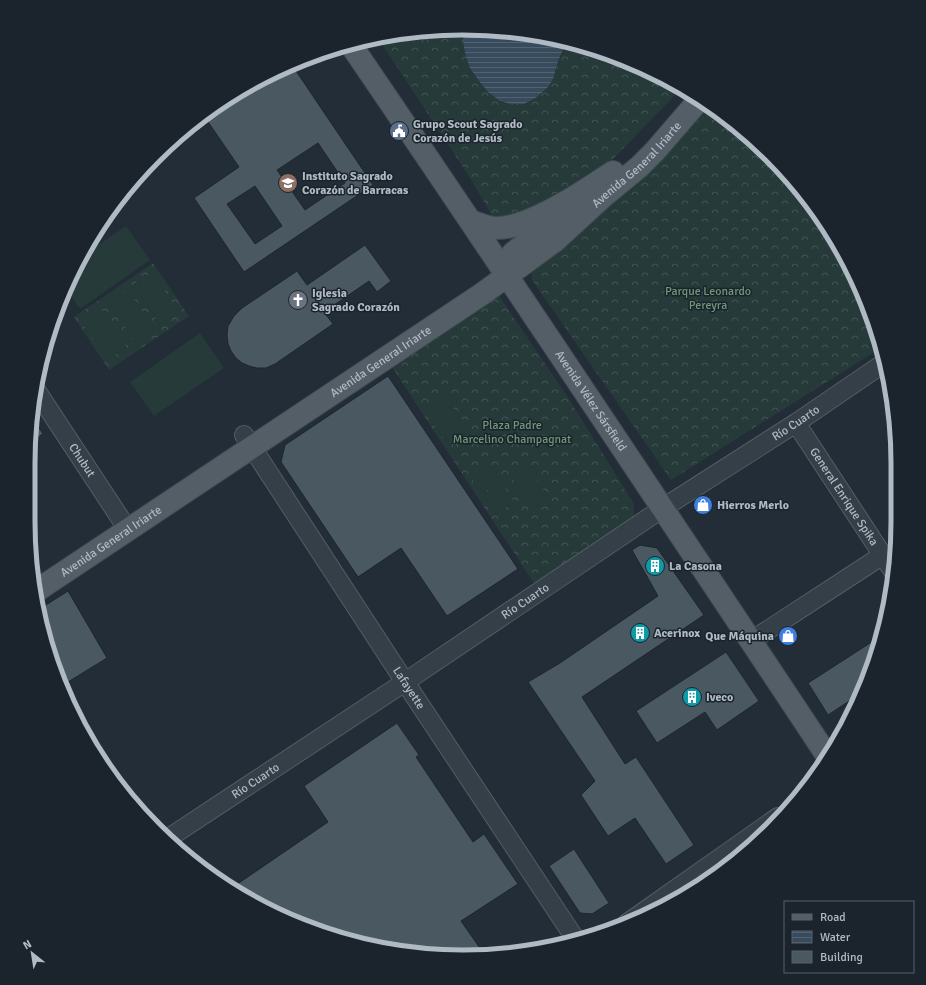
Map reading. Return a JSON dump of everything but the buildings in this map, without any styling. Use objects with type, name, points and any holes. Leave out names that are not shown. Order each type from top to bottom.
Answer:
[{"type":"main road","name":"Avenida Vélez Sársfield","points":[[354,49],[471,221],[824,751]]},
{"type":"main road","name":"Avenida General Iriarte","points":[[503,269],[613,172],[643,142],[684,96]]},
{"type":"main road","name":"Avenida General Iriarte","points":[[38,572],[124,523],[248,441],[475,280],[503,269],[556,240],[605,195],[639,167],[655,151],[696,104]]},
{"type":"main road","points":[[471,221],[487,227],[498,228],[520,224],[560,206],[613,172]]},
{"type":"main road","name":"Avenida General Iriarte","points":[[40,588],[124,523]]},
{"type":"street","name":"Río Cuarto","points":[[172,836],[405,682],[663,508],[796,423],[880,366]]},
{"type":"street","name":"Chubut","points":[[41,397],[124,523]]},
{"type":"street","name":"General Enrique Spika","points":[[796,423],[889,564]]},
{"type":"street","name":"Lafayette","points":[[248,441],[573,935]]},
{"type":"street","points":[[751,641],[883,555]]},
{"type":"street","points":[[651,907],[764,827]]},
{"type":"green space","points":[[463,35],[491,36],[546,43],[601,58],[652,79],[678,92],[613,159],[555,204],[501,221],[492,216],[470,178],[381,43],[435,36]]},
{"type":"green space","name":"Parque Leonardo Pereyra","points":[[705,110],[724,123],[766,160],[803,202],[834,249],[858,299],[876,351],[671,480],[532,280],[531,266],[635,185],[668,154]]},
{"type":"green space","points":[[126,226],[150,260],[80,309],[70,295],[92,250]]},
{"type":"green space","points":[[153,263],[189,316],[109,370],[74,317]]},
{"type":"green space","points":[[152,272],[179,312],[160,325],[133,285]]},
{"type":"green space","points":[[127,289],[154,329],[135,342],[108,302]]},
{"type":"green space","name":"Plaza Padre Marcelino Champagnat","points":[[496,291],[571,402],[634,504],[634,518],[535,585],[390,364]]},
{"type":"green space","points":[[100,307],[127,347],[108,360],[80,320]]},
{"type":"green space","points":[[200,333],[224,368],[154,416],[130,382]]},
{"type":"green space","points":[[444,395],[470,432],[449,446],[423,409]]},
{"type":"green space","points":[[489,465],[500,482],[482,494],[471,477]]},
{"type":"green space","points":[[526,465],[549,498],[532,509],[510,475]]},
{"type":"green space","points":[[503,485],[514,502],[496,514],[484,497]]},
{"type":"water","points":[[464,35],[491,36],[546,43],[564,47],[553,79],[548,87],[537,97],[524,104],[511,104],[500,101],[488,92],[479,81],[470,68],[463,41]]},
{"type":"place","name":"Grupo Scout Sagrado Corazón de Jesús","points":[[399,131]]},
{"type":"place","name":"Instituto Sagrado Corazón de Barracas","points":[[288,183]]},
{"type":"place","name":"Iglesia Sagrado Corazón","points":[[298,300]]},
{"type":"place","name":"Hierros Merlo","points":[[703,505]]},
{"type":"place","name":"La Casona","points":[[655,566]]},
{"type":"place","name":"Acerinox","points":[[640,633]]},
{"type":"place","name":"Que Máquina","points":[[788,636]]},
{"type":"place","name":"Iveco","points":[[692,697]]}]
